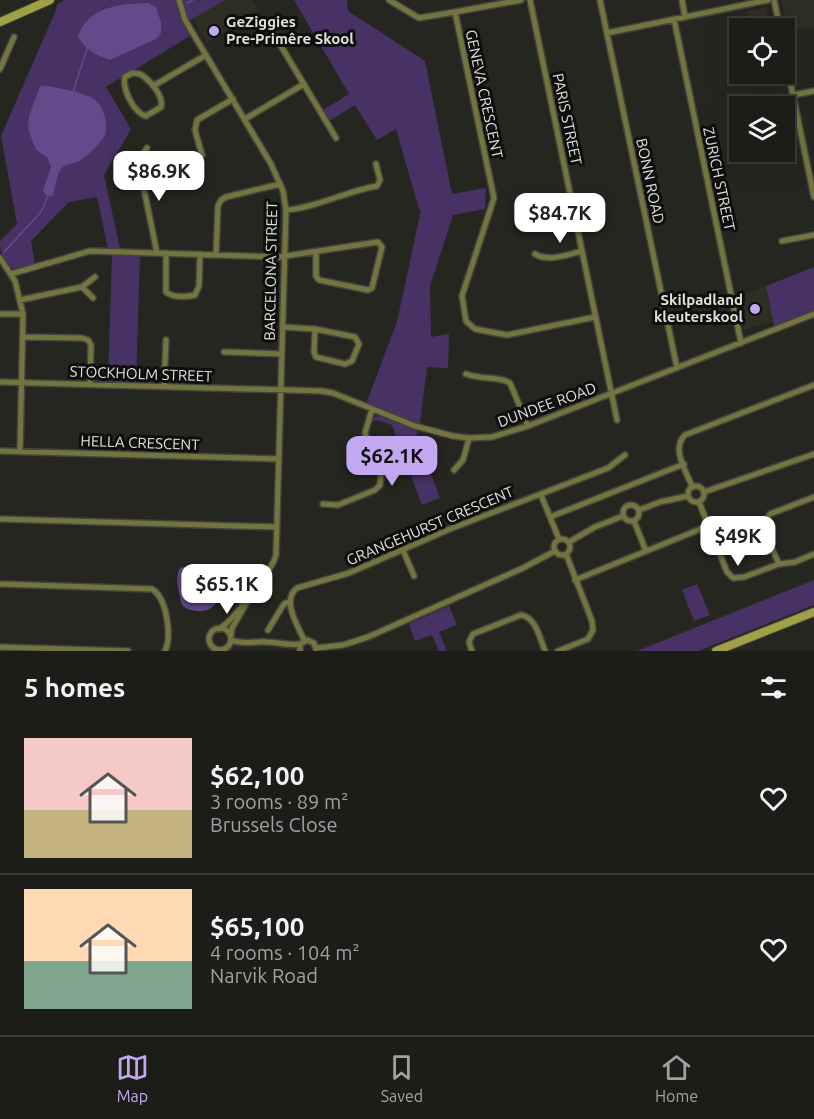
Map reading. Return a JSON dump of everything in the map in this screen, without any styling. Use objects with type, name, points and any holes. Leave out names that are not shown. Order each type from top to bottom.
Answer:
[{"type":"street","points":[[0,22],[51,0]]},
{"type":"street","name":"BARCELONA STREET","points":[[179,0],[182,14],[271,164],[285,197],[275,560],[250,597]]},
{"type":"street","points":[[389,0],[419,18],[455,12]]},
{"type":"street","name":"GENEVA CRESCENT","points":[[521,0],[455,12],[494,198],[462,296],[466,321],[474,329],[503,335],[595,316]]},
{"type":"street","name":"PARIS STREET","points":[[530,0],[616,420]]},
{"type":"street","name":"BONN ROAD","points":[[600,0],[677,368]]},
{"type":"street","points":[[682,0],[685,17]]},
{"type":"street","points":[[607,33],[674,20],[741,3],[768,0]]},
{"type":"street","points":[[774,0],[778,18]]},
{"type":"street","name":"ZURICH STREET","points":[[674,20],[741,343]]},
{"type":"street","points":[[272,32],[336,138]]},
{"type":"street","points":[[0,69],[14,37]]},
{"type":"street","points":[[153,86],[206,55]]},
{"type":"street","points":[[132,73],[140,74],[153,86],[162,100],[162,105],[149,114],[141,115],[125,89],[124,80],[132,73]]},
{"type":"street","points":[[245,119],[304,84]]},
{"type":"street","points":[[790,84],[814,197]]},
{"type":"street","points":[[793,95],[814,91]]},
{"type":"street","points":[[202,155],[196,134],[196,123],[200,118],[233,99]]},
{"type":"street","points":[[147,148],[140,158],[140,170],[157,253]]},
{"type":"street","points":[[286,210],[358,189],[377,186],[380,180],[376,164]]},
{"type":"street","points":[[216,255],[218,206],[221,200],[226,196],[280,184]]},
{"type":"street","points":[[782,242],[814,235]]},
{"type":"street","points":[[11,274],[87,251],[285,256],[380,243],[382,247],[372,288],[368,290],[319,280],[316,276],[316,252]]},
{"type":"street","points":[[535,254],[543,258],[550,258],[582,251]]},
{"type":"street","points":[[165,253],[166,292],[172,296],[192,296],[197,293],[200,254]]},
{"type":"street","points":[[0,258],[11,274],[23,314],[20,452]]},
{"type":"street","points":[[20,300],[82,287],[95,277]]},
{"type":"street","points":[[82,287],[93,298]]},
{"type":"street","points":[[0,314],[23,314]]},
{"type":"street","name":"DUNDEE ROAD","points":[[281,390],[329,392],[424,429],[469,438],[499,436],[814,314]]},
{"type":"street","points":[[283,327],[315,329],[357,339],[358,347],[350,363],[345,364],[316,357],[314,352],[315,329]]},
{"type":"street","points":[[23,337],[88,340],[91,345],[90,384]]},
{"type":"street","points":[[164,387],[166,340]]},
{"type":"street","points":[[224,352],[282,354]]},
{"type":"street","points":[[466,374],[478,379],[503,379],[510,383],[528,426]]},
{"type":"street","name":"STOCKHOLM STREET","points":[[0,382],[281,390]]},
{"type":"street","points":[[692,486],[678,448],[685,435],[814,385]]},
{"type":"street","points":[[323,504],[338,505],[375,490],[380,485],[381,476],[365,433],[372,409]]},
{"type":"street","points":[[454,470],[463,460],[469,438]]},
{"type":"street","name":"HELLA CRESCENT","points":[[0,451],[279,459]]},
{"type":"street","points":[[704,492],[814,454]]},
{"type":"street","name":"GRANGEHURST CRESCENT","points":[[268,630],[284,604],[290,601],[291,593],[297,588],[349,573],[461,525],[608,468],[625,455]]},
{"type":"street","points":[[550,517],[684,464]]},
{"type":"street","points":[[692,486],[700,486],[704,492],[704,497],[699,502],[691,501],[687,496],[692,486]]},
{"type":"street","points":[[541,495],[559,539]]},
{"type":"street","points":[[639,510],[687,496]]},
{"type":"street","points":[[779,564],[765,526],[766,519],[770,514],[814,497]]},
{"type":"street","points":[[699,502],[727,572],[733,578],[744,577],[779,564],[795,562],[814,554]]},
{"type":"street","points":[[623,516],[627,506],[633,505],[639,510]]},
{"type":"street","points":[[623,516],[628,521],[634,521],[639,516],[639,510]]},
{"type":"street","points":[[569,542],[595,527],[623,516]]},
{"type":"street","points":[[0,519],[277,527]]},
{"type":"street","points":[[634,521],[646,552]]},
{"type":"street","points":[[575,580],[708,526]]},
{"type":"street","points":[[555,552],[554,544],[559,539],[566,539],[571,548],[566,554]]},
{"type":"street","points":[[403,550],[414,576]]},
{"type":"street","points":[[219,629],[227,631],[231,639],[239,642],[264,641],[300,647],[312,641],[316,650],[343,645],[368,637],[555,552],[566,554]]},
{"type":"street","points":[[558,651],[588,639],[593,632],[592,621],[566,554]]},
{"type":"street","points":[[0,584],[152,589],[161,598],[169,630],[169,642],[165,651]]},
{"type":"street","points":[[207,651],[211,633],[226,624],[250,597]]},
{"type":"street","points":[[221,650],[229,645],[232,628],[250,597]]},
{"type":"street","points":[[290,601],[300,647]]},
{"type":"street","points":[[716,651],[814,612]]},
{"type":"street","points":[[472,651],[469,642],[473,634],[523,615],[532,620],[545,651]]},
{"type":"street","points":[[251,642],[252,651]]},
{"type":"street","points":[[210,643],[221,650],[234,651]]},
{"type":"street","points":[[0,646],[129,651]]},
{"type":"shaded area","points":[[66,0],[176,0],[179,15],[190,36],[106,87],[131,129],[104,175],[120,249],[108,249],[97,197],[69,202],[31,241],[35,265],[14,269],[5,261],[0,245],[0,241],[17,224],[1,136],[57,4]]},
{"type":"shaded area","points":[[182,0],[225,0],[189,21]]},
{"type":"shaded area","name":"GeZiggies Pre-Primêre Skool","points":[[225,0],[252,0],[259,12],[207,43],[193,19]]},
{"type":"shaded area","points":[[294,0],[347,0],[348,11],[425,61],[452,194],[486,188],[485,209],[453,215],[430,286],[431,337],[449,334],[448,368],[427,367],[420,424],[366,404],[397,322],[421,210],[396,129],[377,140],[355,105],[329,121],[323,110],[349,94]]},
{"type":"shaded area","points":[[781,0],[814,0],[814,27],[795,31],[795,18],[785,18]]},
{"type":"shaded area","points":[[148,3],[156,7],[161,22],[161,33],[156,39],[110,60],[91,51],[78,36],[83,26],[98,13],[116,6]]},
{"type":"shaded area","points":[[766,7],[769,18],[748,18],[746,11]]},
{"type":"shaded area","points":[[40,86],[68,90],[94,99],[101,107],[106,122],[106,133],[96,147],[80,161],[61,169],[53,196],[46,195],[43,191],[51,167],[47,157],[36,150],[28,129],[29,116]]},
{"type":"shaded area","points":[[112,254],[140,255],[136,382],[108,382]]},
{"type":"shaded area","points":[[814,267],[814,310],[774,326],[766,286]]},
{"type":"shaded area","name":"Skilpadland kleuterskool","points":[[766,286],[773,322],[744,330],[737,297]]},
{"type":"shaded area","points":[[379,416],[418,431],[416,435],[440,498],[422,505],[392,425],[378,420],[370,422]]},
{"type":"shaded area","points":[[180,568],[207,568],[218,574],[220,594],[215,605],[210,609],[196,611],[183,606],[177,577]]},
{"type":"shaded area","points":[[814,580],[814,605],[698,651],[637,651]]},
{"type":"shaded area","points":[[697,584],[710,615],[694,621],[682,590]]},
{"type":"shaded area","points":[[449,606],[457,625],[439,632],[447,651],[439,651],[432,635],[415,641],[409,624]]},
{"type":"waterway","points":[[187,3],[193,0]]},
{"type":"waterway","points":[[73,92],[87,49]]},
{"type":"waterway","points":[[4,252],[41,212],[48,196]]},
{"type":"place","name":"GeZiggies Pre-Primêre Skool","points":[[214,31]]},
{"type":"place","name":"Skilpadland kleuterskool","points":[[755,309]]}]
